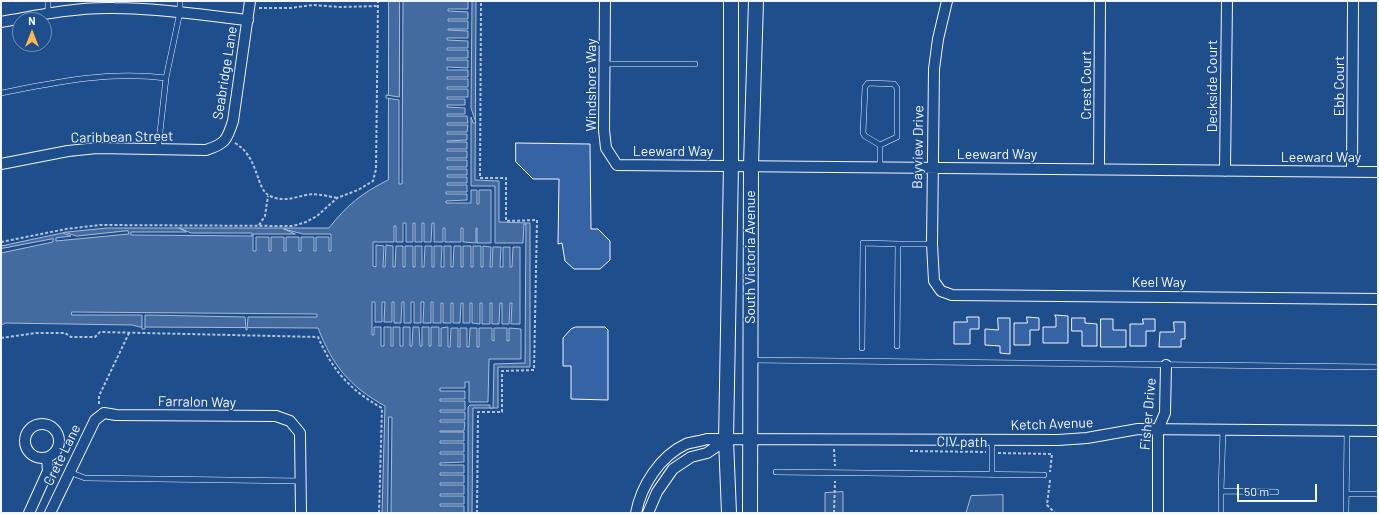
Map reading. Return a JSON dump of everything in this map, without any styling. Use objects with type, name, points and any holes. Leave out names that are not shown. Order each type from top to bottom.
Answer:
[{"type":"main road","name":"South Victoria Avenue","points":[[729,513],[726,440],[731,1]]},
{"type":"main road","name":"South Victoria Avenue","points":[[750,513],[750,165],[756,1]]},
{"type":"street","name":"Windshore Way","points":[[604,1],[606,148],[617,165]]},
{"type":"street","name":"Bayview Drive","points":[[942,291],[934,281],[932,244],[932,167],[934,68],[938,39],[947,1]]},
{"type":"street","name":"Crest Court","points":[[1099,169],[1100,1]]},
{"type":"street","name":"Deckside Court","points":[[1225,171],[1227,1]]},
{"type":"street","name":"Ebb Court","points":[[1352,172],[1353,1]]},
{"type":"street","points":[[52,13],[113,4],[248,20]]},
{"type":"street","name":"Seabridge Lane","points":[[220,146],[227,138],[232,121],[250,4]]},
{"type":"street","points":[[1,22],[12,20]]},
{"type":"street","name":"Caribbean Street","points":[[1,164],[68,151],[90,149],[124,148],[206,150],[220,146]]},
{"type":"street","name":"Leeward Way","points":[[617,165],[750,165],[1378,172]]},
{"type":"street","name":"Keel Way","points":[[942,291],[952,296],[1378,299]]},
{"type":"street","name":"Fisher Drive","points":[[1158,513],[1158,429],[1165,413],[1166,365]]},
{"type":"street","name":"Farralon Way","points":[[104,413],[116,415],[276,416],[290,421],[300,433],[302,480]]},
{"type":"street","name":"Crete Lane","points":[[50,513],[95,420],[104,413]]},
{"type":"street","name":"Ketch Avenue","points":[[636,513],[647,481],[665,459],[686,444],[707,440],[749,438],[1058,440],[1087,438],[1138,429],[1378,431]]},
{"type":"street","points":[[648,513],[657,492],[673,469],[691,457],[707,453],[726,440]]},
{"type":"street","points":[[29,513],[48,471],[47,458]]},
{"type":"street","points":[[301,513],[302,480]]},
{"type":"lane","points":[[48,1],[48,12]]},
{"type":"lane","points":[[158,150],[166,78],[180,12],[180,1]]},
{"type":"lane","points":[[604,64],[695,64]]},
{"type":"lane","points":[[1,93],[65,80],[105,76],[140,75],[166,78]]},
{"type":"lane","points":[[868,83],[894,84],[897,88],[897,137],[880,145],[865,136],[863,133],[865,87],[868,83]]},
{"type":"lane","points":[[880,145],[880,167]]},
{"type":"lane","points":[[862,348],[863,243],[932,244]]},
{"type":"lane","points":[[897,346],[898,244]]},
{"type":"lane","points":[[749,360],[1378,367]]},
{"type":"lane","points":[[1221,513],[1223,430]]},
{"type":"lane","points":[[1346,513],[1347,431]]},
{"type":"lane","points":[[992,440],[992,475]]},
{"type":"lane","points":[[70,472],[85,478],[302,480]]},
{"type":"lane","points":[[776,472],[1044,475]]},
{"type":"lane","points":[[1221,491],[1276,492]]},
{"type":"lane","points":[[1346,494],[1378,494]]},
{"type":"path","points":[[1,242],[66,229],[100,225],[293,226],[306,222],[317,216],[337,198],[358,190],[372,181],[376,169],[378,1]]},
{"type":"path","points":[[477,513],[478,412],[502,412],[502,371],[534,370],[537,220],[506,221],[506,178],[480,178],[481,1]]},
{"type":"path","points":[[250,4],[290,8],[313,5],[340,7],[378,6]]},
{"type":"path","points":[[227,138],[244,148],[251,157],[262,188],[268,196],[268,206],[259,225]]},
{"type":"path","points":[[268,196],[292,200],[306,195],[321,194],[337,198]]},
{"type":"path","points":[[1,338],[36,333],[65,333],[71,337],[95,337],[100,332],[318,337],[334,368],[349,386],[382,408],[379,513]]},
{"type":"path","points":[[104,413],[99,406],[99,396],[129,333]]},
{"type":"path","points":[[834,449],[842,450]]},
{"type":"path","name":"CIV path","points":[[905,451],[1052,454],[1048,505],[1055,513]]},
{"type":"shaded area","points":[[389,1],[476,1],[475,180],[499,181],[499,222],[530,223],[530,367],[498,367],[498,408],[473,408],[472,513],[382,513],[385,406],[361,391],[344,374],[336,364],[318,328],[140,327],[132,325],[6,323],[1,325],[1,246],[67,232],[107,228],[329,228],[356,200],[388,180]]},
{"type":"shaded area","points":[[843,492],[843,513],[825,513],[825,493]]},
{"type":"shaded area","points":[[1003,495],[1003,513],[966,513],[971,496]]},
{"type":"pier","points":[[400,1],[403,1],[402,184],[399,184],[399,100],[386,98],[386,95],[399,97]]},
{"type":"pier","points":[[448,1],[472,1],[471,108],[476,123],[473,123],[471,117],[471,186],[495,186],[495,243],[523,243],[524,224],[526,224],[525,363],[494,364],[493,408],[490,408],[490,405],[470,405],[468,407],[468,513],[464,513],[464,506],[440,506],[440,504],[464,504],[464,496],[440,496],[440,494],[464,494],[464,485],[440,485],[440,483],[464,483],[464,475],[440,475],[440,473],[464,473],[464,465],[440,465],[440,463],[464,462],[464,454],[440,454],[440,452],[464,452],[464,443],[440,443],[440,441],[464,441],[464,432],[440,431],[464,431],[465,422],[440,422],[440,420],[465,420],[465,412],[440,412],[440,410],[465,410],[465,401],[440,401],[440,399],[465,399],[465,391],[440,391],[440,388],[465,388],[465,382],[469,382],[469,402],[488,402],[489,359],[521,359],[521,329],[509,328],[509,341],[507,341],[507,328],[494,328],[494,341],[492,340],[492,328],[479,328],[479,347],[477,347],[477,328],[470,328],[469,347],[467,347],[467,328],[460,328],[460,347],[458,347],[458,328],[451,328],[450,347],[448,347],[448,327],[441,328],[441,346],[439,346],[439,327],[431,327],[431,346],[429,346],[429,327],[422,327],[422,346],[420,346],[419,327],[413,327],[412,346],[410,346],[410,327],[403,327],[403,346],[400,346],[400,327],[393,327],[393,346],[391,346],[391,327],[384,327],[384,346],[381,346],[381,327],[374,327],[374,335],[372,335],[372,302],[375,302],[375,322],[382,322],[382,302],[385,302],[384,322],[392,322],[392,302],[394,302],[394,323],[401,323],[402,302],[404,302],[404,323],[411,323],[411,302],[414,302],[414,323],[421,323],[421,302],[424,302],[423,323],[431,323],[431,302],[433,302],[433,323],[441,323],[441,303],[443,303],[443,323],[451,323],[451,303],[453,303],[453,323],[460,323],[461,303],[463,303],[463,323],[470,323],[470,303],[472,303],[472,323],[480,324],[480,303],[482,303],[482,324],[490,324],[490,303],[492,303],[492,324],[499,324],[500,303],[502,303],[502,324],[509,324],[510,303],[512,303],[511,324],[520,324],[520,247],[513,247],[512,267],[510,267],[510,247],[503,247],[503,267],[500,267],[501,247],[493,247],[492,267],[490,267],[491,247],[483,246],[483,267],[481,267],[481,246],[473,246],[473,267],[471,267],[471,246],[463,246],[463,267],[461,267],[461,246],[454,246],[453,267],[451,267],[451,246],[444,246],[444,267],[441,267],[442,246],[434,246],[434,267],[432,267],[432,246],[425,246],[424,267],[422,267],[422,246],[415,246],[415,267],[413,267],[413,246],[405,246],[405,267],[403,267],[403,246],[396,246],[395,267],[393,267],[393,246],[386,245],[385,267],[383,267],[384,246],[376,245],[376,267],[373,266],[373,242],[394,242],[394,226],[396,226],[396,242],[403,242],[403,223],[406,223],[406,242],[413,242],[413,223],[415,223],[415,242],[422,242],[422,223],[424,223],[424,242],[431,242],[432,223],[434,223],[434,242],[443,242],[443,228],[445,228],[445,242],[461,242],[461,228],[463,228],[463,242],[476,243],[477,228],[477,243],[491,243],[491,190],[479,190],[479,204],[477,204],[477,190],[471,190],[471,203],[446,203],[446,201],[467,200],[467,194],[446,194],[446,192],[467,192],[467,185],[447,185],[447,183],[467,183],[467,177],[447,177],[447,175],[467,175],[467,169],[447,169],[447,167],[467,167],[467,160],[447,160],[447,158],[467,158],[467,151],[447,151],[447,149],[467,149],[467,142],[447,141],[467,140],[467,134],[447,134],[447,132],[467,132],[468,125],[447,125],[447,123],[468,123],[467,116],[447,116],[447,114],[465,114],[465,108],[447,107],[447,105],[465,105],[465,99],[447,99],[447,97],[468,97],[468,89],[447,89],[447,87],[468,87],[468,79],[447,79],[447,77],[468,77],[468,70],[447,70],[447,67],[468,68],[468,60],[447,60],[447,58],[468,58],[468,50],[447,50],[447,48],[468,48],[468,41],[447,40],[447,38],[468,38],[468,31],[448,29],[468,29],[468,21],[448,21],[448,19],[468,19],[468,12],[448,11],[448,9],[468,9],[468,2]]},
{"type":"pier","points":[[179,228],[191,233],[252,233],[252,236],[131,235],[131,232],[186,232]]},
{"type":"pier","points":[[284,229],[303,234],[331,234],[331,251],[329,251],[329,237],[316,237],[316,251],[314,251],[314,237],[301,237],[301,251],[299,251],[299,237],[286,237],[286,251],[284,251],[284,237],[271,237],[271,251],[269,251],[269,237],[256,237],[256,251],[253,251],[253,234],[295,234]]},
{"type":"pier","points":[[128,231],[129,234],[56,241],[56,238],[71,236],[63,233],[65,232],[76,236]]},
{"type":"pier","points":[[53,239],[53,242],[1,253],[1,249]]},
{"type":"pier","points":[[72,312],[317,314],[317,317],[248,317],[246,330],[245,317],[145,315],[145,329],[142,329],[142,315],[72,315]]},
{"type":"pier","points":[[389,417],[392,417],[391,513],[388,513]]},
{"type":"building","points":[[516,143],[590,144],[591,229],[598,229],[610,241],[610,260],[600,269],[574,269],[565,261],[562,243],[558,244],[559,179],[533,179],[516,162]]},
{"type":"building","points":[[1055,315],[1068,316],[1068,343],[1043,343],[1043,327],[1056,327]]},
{"type":"building","points":[[967,317],[979,317],[979,329],[970,329],[970,344],[954,344],[954,322],[967,322]]},
{"type":"building","points":[[1027,317],[1039,318],[1039,330],[1030,330],[1030,345],[1014,345],[1014,323],[1027,323]]},
{"type":"building","points":[[998,318],[1010,318],[1010,354],[1000,353],[1000,346],[985,345],[985,329],[998,330]]},
{"type":"building","points":[[1072,318],[1085,318],[1085,323],[1097,324],[1097,346],[1082,346],[1082,331],[1072,331]]},
{"type":"building","points":[[1101,319],[1113,319],[1113,330],[1126,330],[1126,347],[1101,347]]},
{"type":"building","points":[[1143,319],[1155,319],[1155,331],[1146,331],[1146,346],[1130,346],[1130,324],[1143,324]]},
{"type":"building","points":[[1174,322],[1185,322],[1185,339],[1181,339],[1181,347],[1159,347],[1160,332],[1174,332]]},
{"type":"building","points":[[576,327],[605,327],[608,330],[608,400],[571,399],[571,366],[563,366],[563,338],[571,329]]}]
